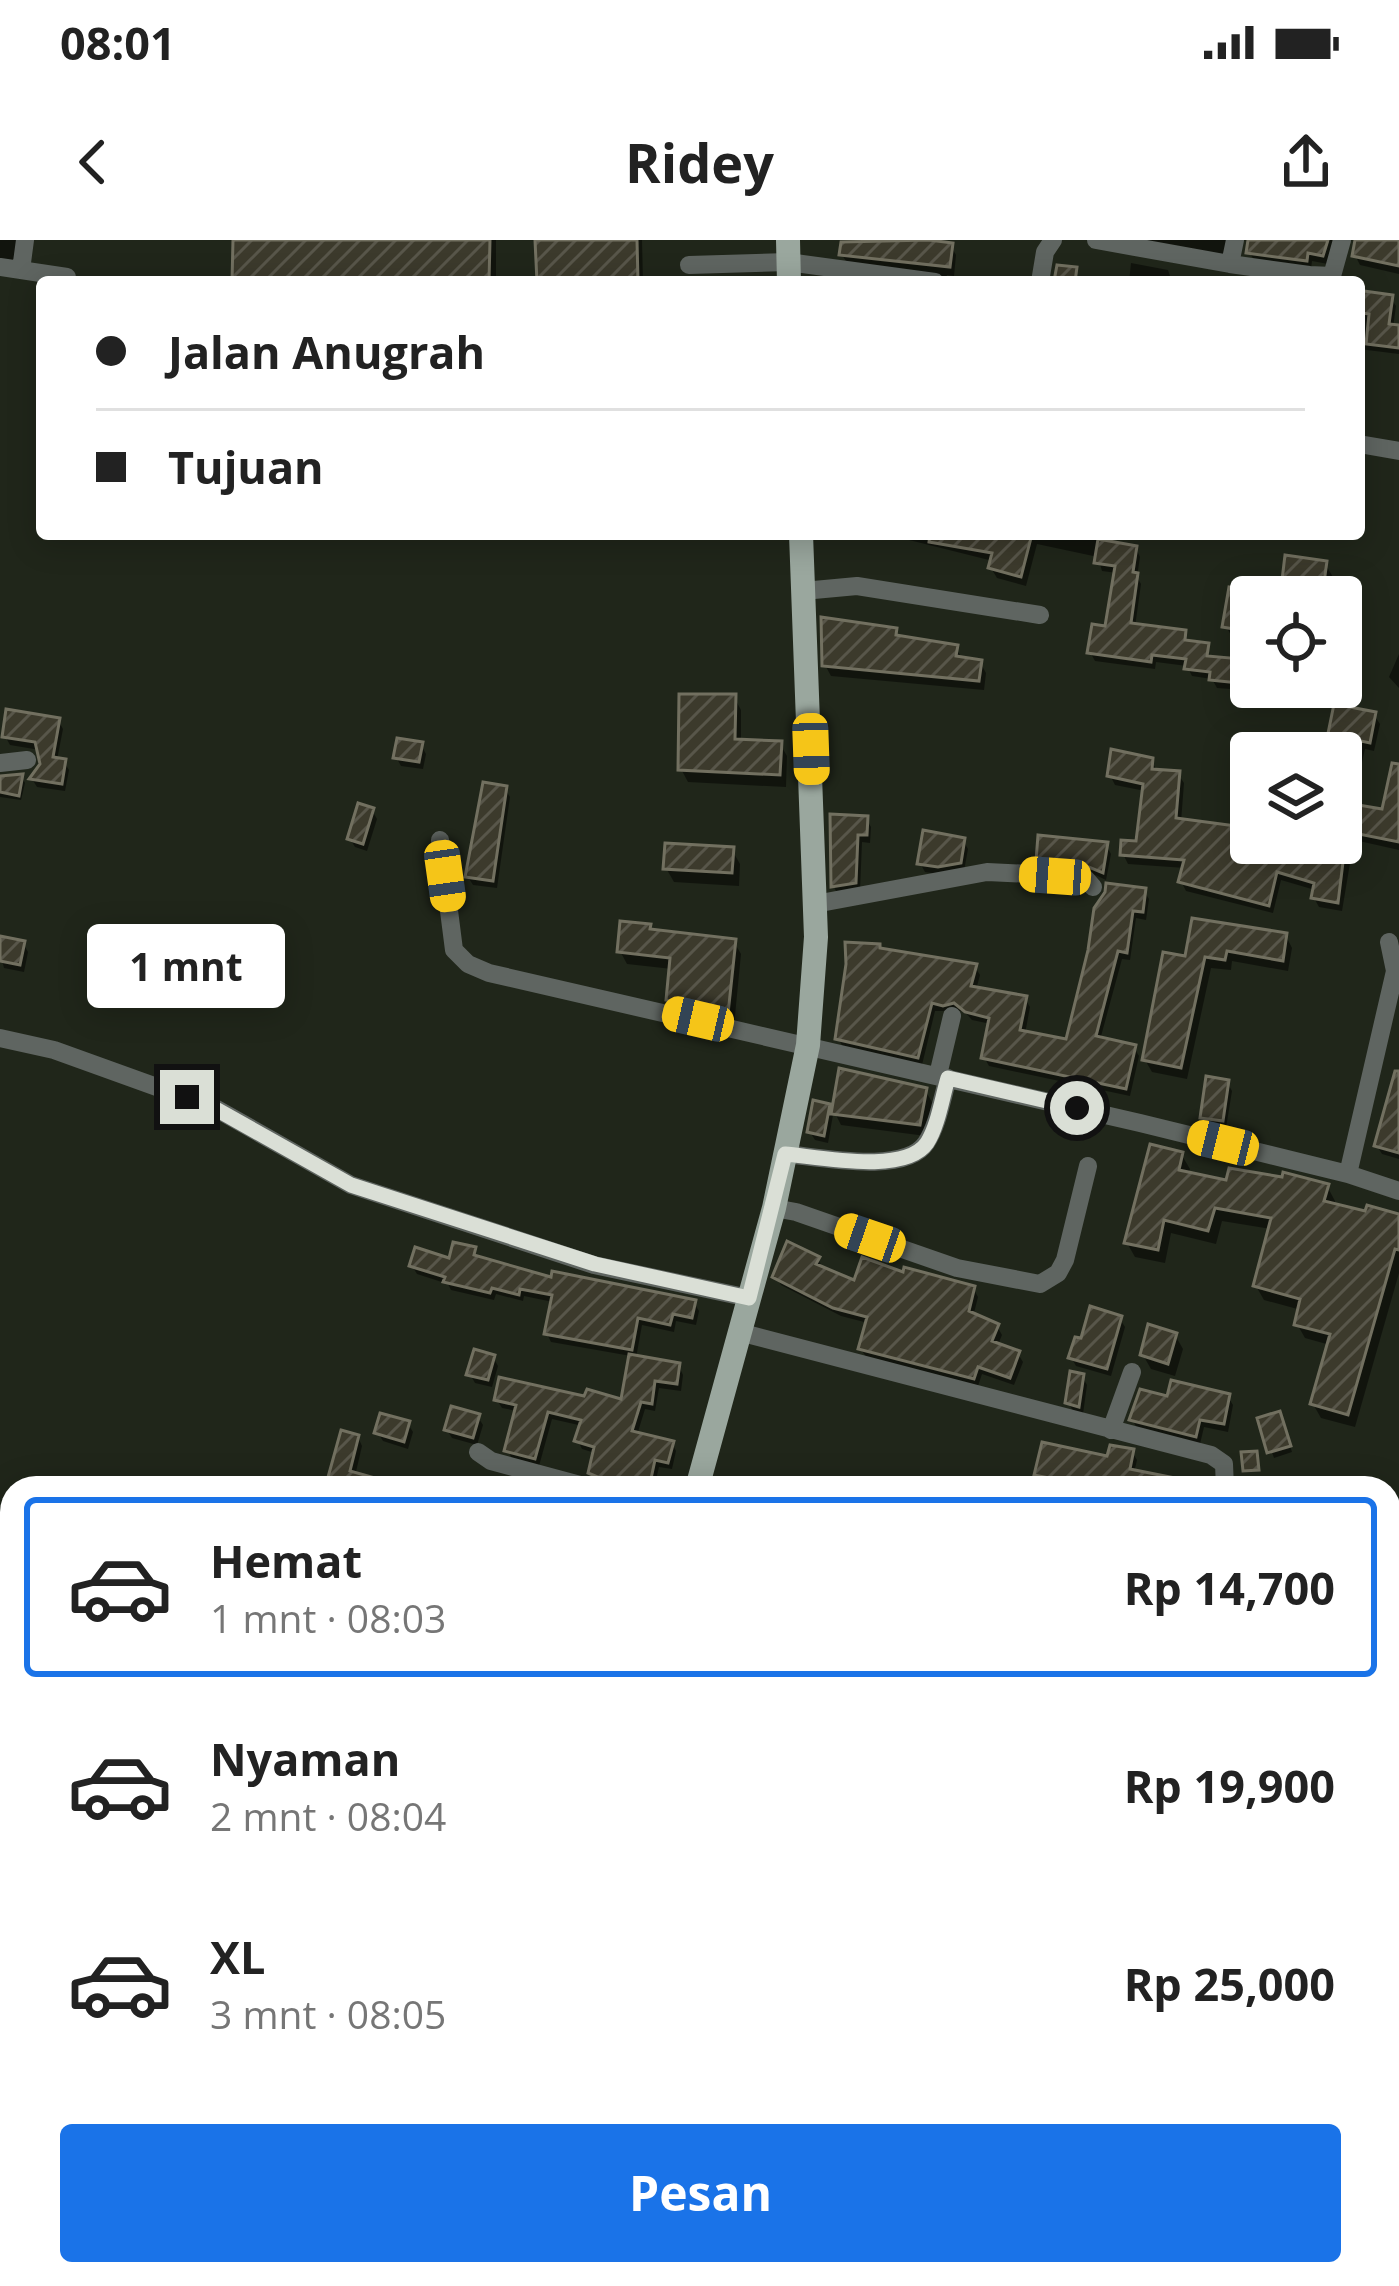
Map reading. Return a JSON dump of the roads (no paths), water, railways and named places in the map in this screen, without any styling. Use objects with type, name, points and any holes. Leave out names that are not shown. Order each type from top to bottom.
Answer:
[{"type":"main road","points":[[700,1476],[774,1208],[808,1045],[815,904],[801,540]]},
{"type":"street","points":[[21,270],[25,240]]},
{"type":"street","points":[[1041,276],[1045,252],[1053,240]]},
{"type":"street","points":[[1096,240],[1297,276]]},
{"type":"street","points":[[1230,264],[1235,240]]},
{"type":"street","points":[[1340,276],[1342,240]]},
{"type":"street","points":[[689,265],[789,261],[893,276]]},
{"type":"street","points":[[0,267],[61,276]]},
{"type":"street","points":[[1365,445],[1399,452]]},
{"type":"street","points":[[803,591],[857,586],[1040,615]]},
{"type":"street","points":[[0,763],[27,760]]},
{"type":"street","points":[[440,840],[454,950],[468,964],[490,973],[943,1076],[1348,1174],[1399,1191]]},
{"type":"street","points":[[815,904],[987,872],[1076,876],[1093,887]]},
{"type":"street","points":[[1348,1174],[1396,971],[1389,942]]},
{"type":"street","points":[[785,1154],[867,1161],[903,1159],[918,1152],[928,1141],[952,1016]]},
{"type":"street","points":[[0,1038],[54,1051],[214,1108],[351,1185],[595,1264],[749,1298]]},
{"type":"street","points":[[774,1208],[957,1268],[1040,1284],[1058,1273],[1064,1260],[1088,1166]]},
{"type":"street","points":[[739,1332],[1211,1455],[1224,1464],[1224,1476]]},
{"type":"street","points":[[1111,1430],[1132,1372]]},
{"type":"street","points":[[478,1451],[491,1461],[547,1476]]}]
